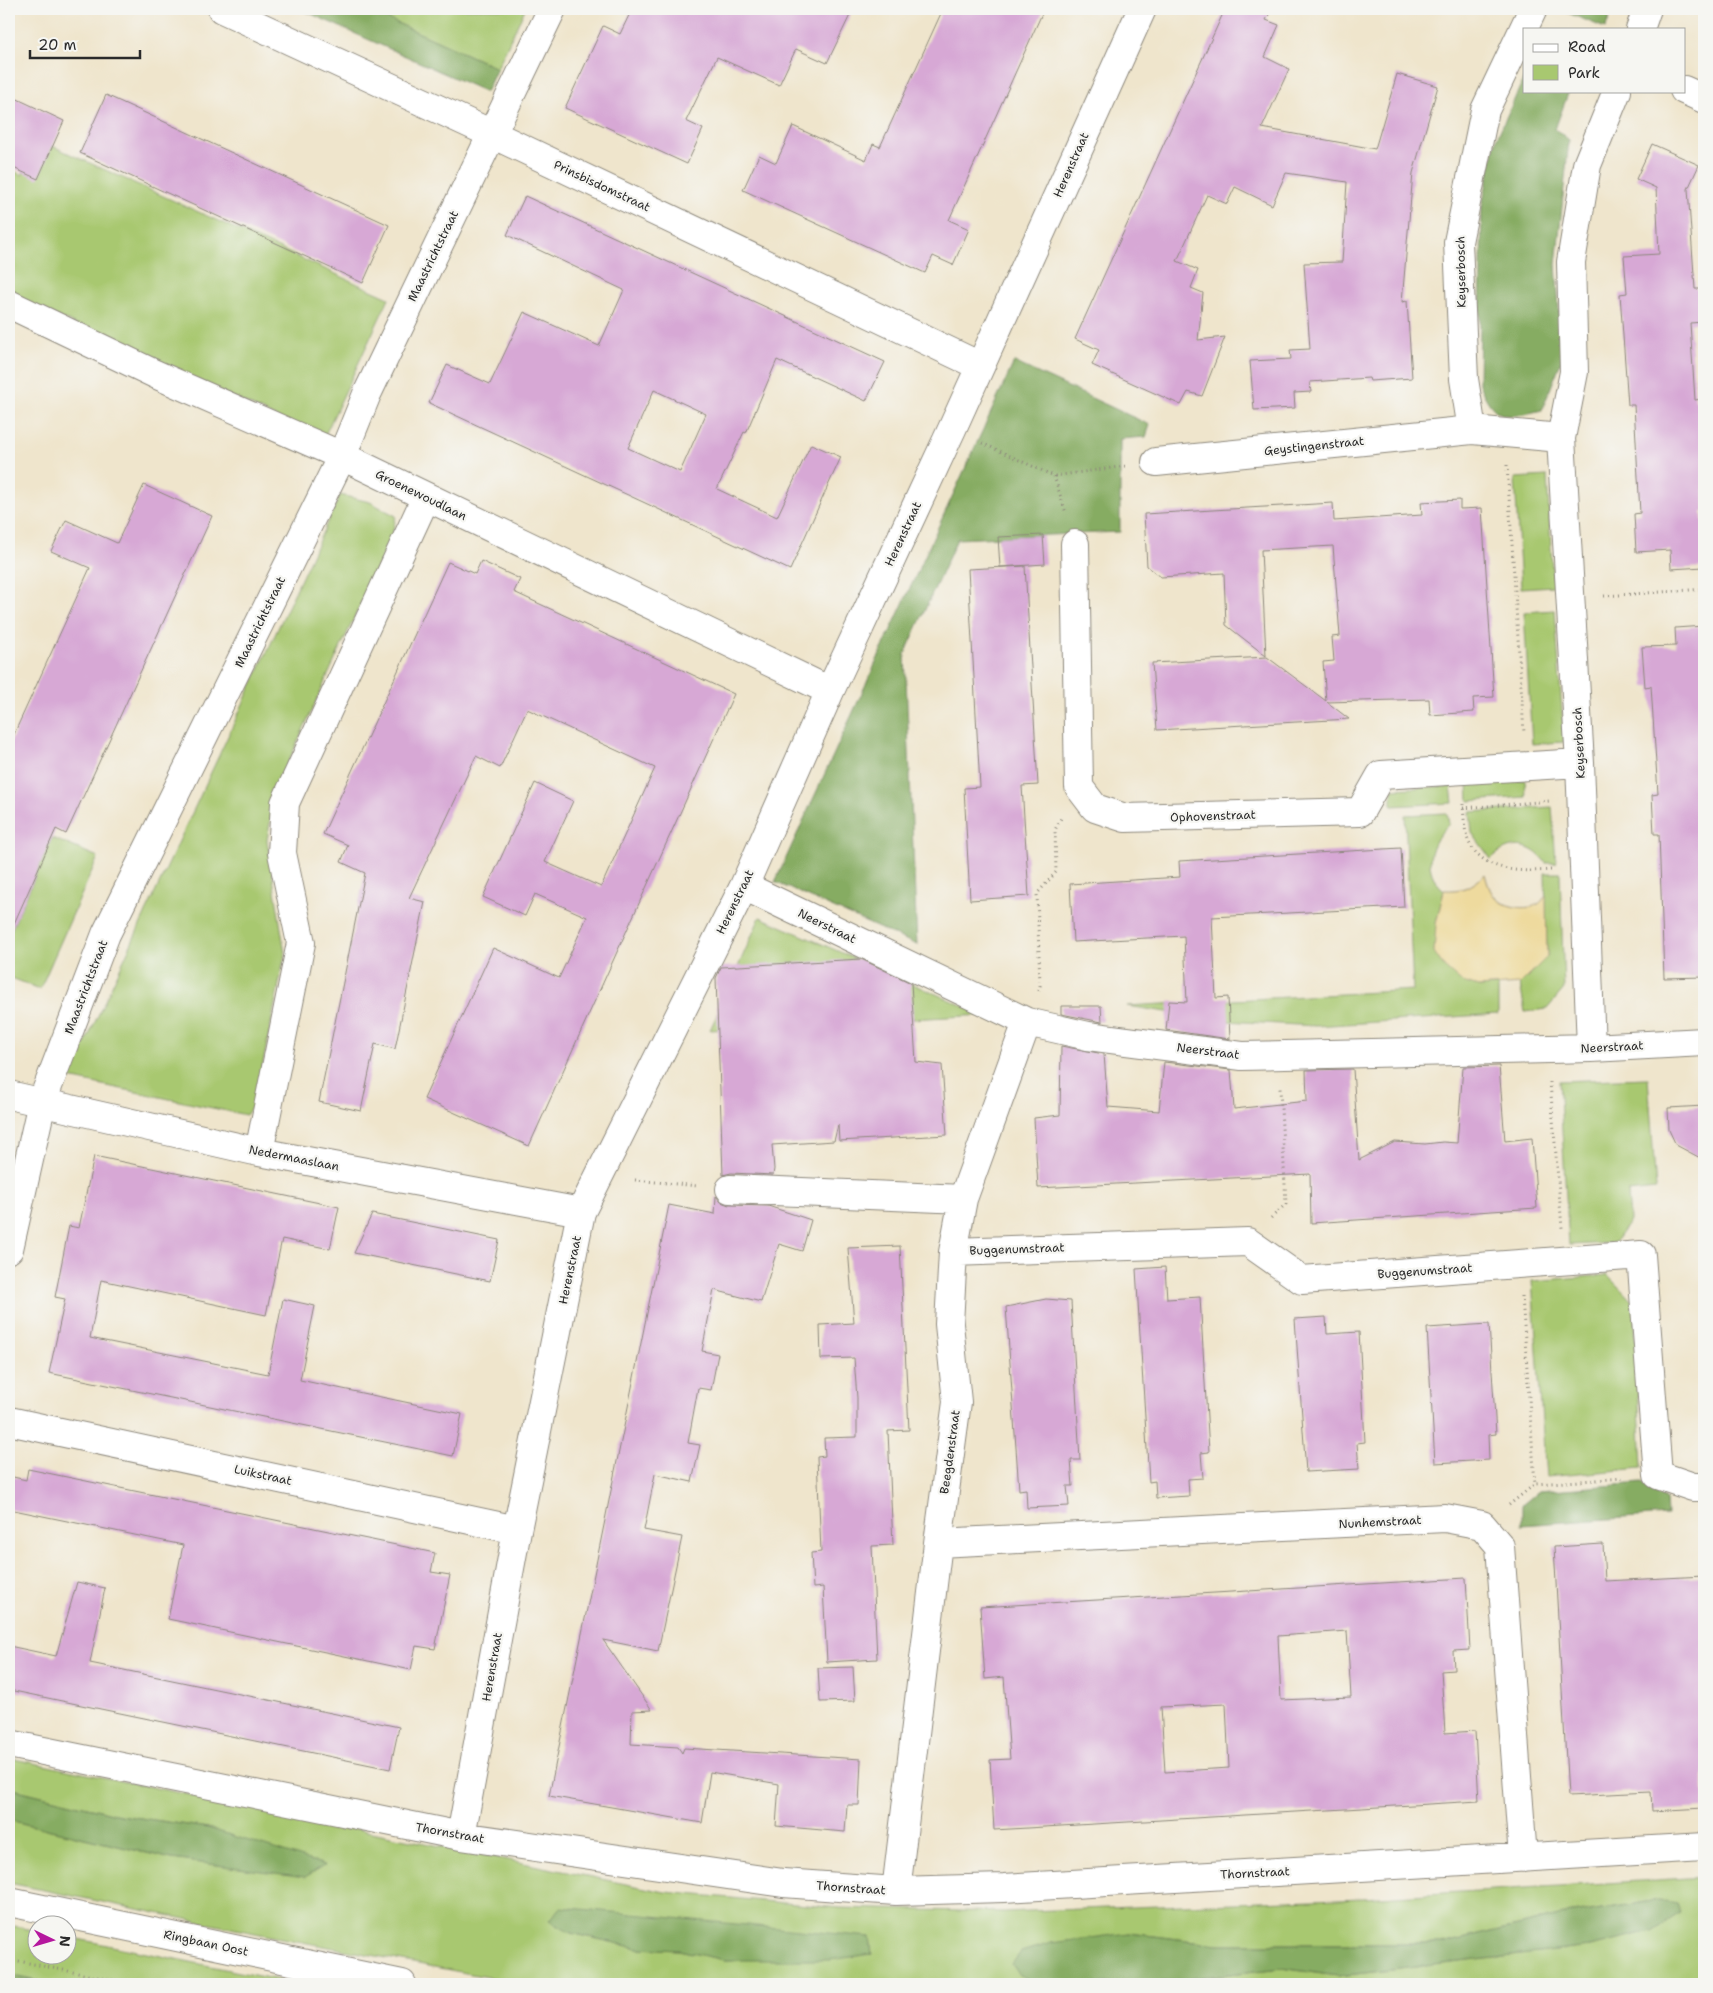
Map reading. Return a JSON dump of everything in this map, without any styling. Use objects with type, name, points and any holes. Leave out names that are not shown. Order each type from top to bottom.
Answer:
[{"type":"street","name":"Prinsbisdomstraat","points":[[222,9],[492,134],[980,366]]},
{"type":"street","name":"Maastrichtstraat","points":[[9,1249],[42,1102],[106,934],[342,456],[367,394],[552,9]]},
{"type":"street","name":"Herenstraat","points":[[461,1836],[516,1530],[581,1212],[744,886],[830,691],[952,429],[1142,9]]},
{"type":"street","points":[[1640,28],[1647,9]]},
{"type":"street","name":"Keyserbosch","points":[[1472,430],[1464,379],[1458,242],[1485,110],[1523,42]]},
{"type":"street","points":[[1686,91],[1704,99]]},
{"type":"street","name":"Keyserbosch","points":[[1591,1048],[1582,799],[1561,438],[1574,372],[1571,262],[1587,165],[1617,92]]},
{"type":"street","name":"Groenewoudlaan","points":[[9,304],[155,374],[342,456],[830,691]]},
{"type":"street","points":[[1472,430],[1561,438]]},
{"type":"street","name":"Geystingenstraat","points":[[1156,462],[1472,430]]},
{"type":"street","points":[[259,1152],[301,943],[282,853],[285,803],[426,498]]},
{"type":"street","points":[[1075,544],[1079,787]]},
{"type":"street","name":"Ophovenstraat","points":[[1079,787],[1095,808],[1125,818],[1360,812],[1381,775],[1580,763]]},
{"type":"street","name":"Neerstraat","points":[[744,886],[1027,1022],[1088,1036],[1242,1056],[1591,1048],[1704,1042]]},
{"type":"street","name":"Beegdenstraat","points":[[896,1891],[957,1402],[949,1324],[953,1252],[963,1199],[1027,1022]]},
{"type":"street","name":"Nedermaaslaan","points":[[9,1095],[259,1152],[581,1212]]},
{"type":"street","points":[[730,1189],[963,1199]]},
{"type":"street","name":"Buggenumstraat","points":[[953,1252],[1248,1242],[1302,1280],[1641,1256],[1658,1475]]},
{"type":"street","name":"Luikstraat","points":[[9,1420],[516,1530]]},
{"type":"street","points":[[1658,1475],[1692,1487],[1704,1487]]},
{"type":"street","name":"Nunhemstraat","points":[[938,1543],[1446,1518],[1482,1525]]},
{"type":"street","points":[[1482,1525],[1500,1546],[1524,1858]]},
{"type":"street","name":"Thornstraat","points":[[9,1744],[461,1836],[783,1883],[896,1891],[1004,1888],[1704,1847]]},
{"type":"street","name":"Ringbaan Oost","points":[[9,1902],[402,1984]]},
{"type":"path","points":[[952,429],[1054,476],[1156,462]]},
{"type":"path","points":[[1505,432],[1528,803]]},
{"type":"path","points":[[1054,476],[1075,544]]},
{"type":"path","points":[[1571,598],[1704,589]]},
{"type":"path","points":[[1460,771],[1464,820],[1471,846],[1489,864],[1520,872],[1584,867]]},
{"type":"path","points":[[1027,1022],[1040,986],[1037,894],[1056,872],[1055,830],[1079,787]]},
{"type":"path","points":[[1463,808],[1582,799]]},
{"type":"path","points":[[1547,1049],[1565,1261]]},
{"type":"path","points":[[1248,1242],[1286,1204],[1279,1055]]},
{"type":"path","points":[[599,1176],[730,1189]]},
{"type":"path","points":[[1519,1264],[1535,1484]]},
{"type":"path","points":[[1482,1525],[1535,1484],[1658,1475]]},
{"type":"path","points":[[9,1959],[132,1984]]},
{"type":"green space","points":[[300,9],[366,9],[497,68],[486,92]]},
{"type":"green space","points":[[366,9],[525,9],[497,68]]},
{"type":"green space","points":[[1558,9],[1614,9],[1605,28]]},
{"type":"green space","points":[[1523,80],[1523,92],[1569,92],[1555,129],[1569,140],[1556,264],[1562,359],[1542,410],[1518,415],[1502,414],[1496,411],[1490,405],[1479,384],[1482,206],[1496,140]]},
{"type":"green space","points":[[39,140],[389,298],[323,439],[9,294],[9,169],[22,175]]},
{"type":"green space","points":[[1014,362],[1150,425],[1146,437],[1120,439],[1120,532],[957,539],[905,654],[917,945],[775,882]]},
{"type":"green space","points":[[1547,476],[1553,586],[1521,588],[1515,478]]},
{"type":"green space","points":[[340,495],[370,502],[396,516],[392,535],[276,789],[267,840],[285,954],[255,1103],[246,1115],[69,1078]]},
{"type":"green space","points":[[1555,610],[1564,742],[1532,744],[1524,612]]},
{"type":"green space","points":[[1525,780],[1526,797],[1469,801],[1468,784]]},
{"type":"green space","points":[[1451,786],[1453,803],[1392,806],[1392,789]]},
{"type":"green space","points":[[1552,807],[1556,863],[1546,863],[1533,851],[1520,846],[1505,849],[1491,859],[1472,833],[1470,812]]},
{"type":"green space","points":[[1447,813],[1449,824],[1437,840],[1430,857],[1432,874],[1444,890],[1436,924],[1478,987],[1498,986],[1498,1014],[1316,1026],[1226,1021],[1127,1006],[1413,990],[1405,815]]},
{"type":"green space","points":[[52,838],[98,857],[40,989],[9,977],[9,935]]},
{"type":"green space","points":[[1545,873],[1560,873],[1564,989],[1547,1009],[1525,1012],[1520,984],[1547,957]]},
{"type":"green space","points":[[760,917],[984,1015],[710,1030]]},
{"type":"green space","points":[[1648,1078],[1656,1189],[1628,1192],[1630,1221],[1614,1243],[1569,1245],[1559,1081]]},
{"type":"green space","points":[[1607,1275],[1634,1303],[1642,1468],[1546,1477],[1532,1281]]},
{"type":"green space","points":[[1642,1483],[1666,1500],[1667,1515],[1522,1525],[1522,1505],[1539,1491]]},
{"type":"green space","points":[[9,1758],[665,1892],[839,1908],[1004,1912],[1363,1898],[1704,1877],[1704,1984],[1143,1984],[1281,1968],[1338,1976],[1590,1947],[1651,1932],[1659,1900],[1559,1916],[1441,1944],[1218,1944],[1129,1933],[1020,1976],[1035,1984],[524,1984],[260,1934],[9,1883],[9,1820],[172,1859],[305,1876],[208,1828],[120,1815],[9,1788]],"holes":[[[571,1933],[870,1937],[872,1954],[724,1960],[679,1950],[638,1948]]]},
{"type":"green space","points":[[9,1788],[120,1815],[208,1828],[325,1865],[305,1877],[172,1859],[9,1820]]},
{"type":"green space","points":[[1659,1900],[1677,1903],[1680,1913],[1651,1932],[1590,1947],[1338,1976],[1281,1968],[1143,1984],[1035,1984],[1020,1976],[1012,1964],[1021,1952],[1051,1943],[1129,1933],[1218,1944],[1441,1944],[1559,1916]]},
{"type":"green space","points":[[560,1907],[870,1937],[872,1954],[830,1960],[724,1960],[679,1950],[638,1948],[571,1933],[549,1921]]},
{"type":"green space","points":[[9,1925],[28,1929],[28,1966],[78,1966],[78,1939],[298,1984],[50,1984],[9,1975]]},
{"type":"green space","points":[[9,1975],[50,1984],[9,1984]]},
{"type":"sand","points":[[1485,874],[1492,894],[1506,904],[1523,908],[1533,906],[1540,903],[1546,895],[1547,957],[1520,984],[1478,987],[1460,981],[1444,967],[1434,952],[1436,924],[1444,890],[1456,890],[1467,887]]},
{"type":"building","points":[[632,9],[853,9],[827,63],[796,49],[779,85],[717,57],[686,121],[703,129],[687,164],[565,108],[603,26],[620,34]]},
{"type":"building","points":[[943,9],[1044,9],[949,220],[969,229],[953,265],[933,256],[925,273],[743,190],[759,155],[776,163],[793,126],[866,160],[873,144],[880,147]]},
{"type":"building","points":[[1225,9],[1272,9],[1266,20],[1279,25],[1265,57],[1289,69],[1262,128],[1375,149],[1397,74],[1438,86],[1413,173],[1402,302],[1407,301],[1412,378],[1370,381],[1369,378],[1310,382],[1311,392],[1294,393],[1295,408],[1254,410],[1250,361],[1291,359],[1290,350],[1310,349],[1304,263],[1342,262],[1347,182],[1286,173],[1272,205],[1235,187],[1227,204],[1207,195],[1177,261],[1198,270],[1191,288],[1203,293],[1198,340],[1225,337],[1202,396],[1188,392],[1181,405],[1092,365],[1099,350],[1075,339]]},
{"type":"building","points":[[9,95],[64,121],[38,179],[9,166]]},
{"type":"building","points":[[106,95],[389,225],[363,283],[80,153]]},
{"type":"building","points":[[1652,144],[1699,165],[1688,189],[1695,289],[1704,289],[1704,322],[1690,323],[1695,400],[1702,399],[1704,437],[1704,511],[1702,511],[1704,567],[1671,569],[1670,550],[1636,552],[1634,514],[1640,513],[1634,405],[1628,405],[1620,294],[1627,293],[1624,256],[1659,254],[1656,188],[1636,179]]},
{"type":"building","points":[[525,196],[885,362],[866,401],[777,360],[746,433],[744,432],[717,489],[777,517],[811,444],[841,457],[790,570],[429,403],[447,365],[490,384],[524,312],[599,346],[624,290],[507,235]],"holes":[[[654,390],[706,414],[680,472],[628,448]]]},
{"type":"building","points":[[144,485],[212,516],[66,834],[56,829],[9,935],[9,745],[90,568],[51,551],[66,520],[117,543]]},
{"type":"building","points":[[1460,500],[1460,509],[1482,508],[1494,697],[1473,698],[1474,712],[1430,715],[1429,699],[1327,702],[1349,719],[1157,730],[1152,663],[1267,657],[1326,701],[1323,662],[1334,661],[1332,637],[1340,636],[1333,546],[1261,550],[1266,656],[1226,625],[1224,573],[1161,577],[1147,566],[1144,514],[1333,503],[1334,521],[1422,515],[1421,502]]},
{"type":"building","points":[[1043,535],[1045,564],[1000,567],[998,537]]},
{"type":"building","points":[[481,561],[520,579],[514,592],[734,694],[529,1146],[424,1099],[493,948],[559,978],[587,917],[535,894],[525,916],[483,897],[535,783],[573,801],[545,862],[601,887],[655,768],[527,709],[500,768],[476,756],[409,898],[425,902],[395,1049],[375,1044],[361,1111],[319,1102],[365,873],[341,862],[348,845],[323,834],[448,562],[475,574]]},
{"type":"building","points":[[1025,566],[1038,785],[1022,786],[1029,896],[970,900],[964,788],[980,787],[968,569]]},
{"type":"building","points":[[1704,626],[1704,847],[1700,848],[1704,908],[1704,977],[1664,978],[1659,834],[1654,834],[1652,795],[1658,794],[1651,686],[1645,687],[1642,647],[1676,646],[1675,628]]},
{"type":"building","points":[[1401,848],[1404,907],[1212,917],[1216,998],[1228,997],[1230,1039],[1166,1030],[1169,1001],[1187,1002],[1184,936],[1073,942],[1070,884],[1180,877],[1179,861]]},
{"type":"building","points":[[861,959],[911,983],[916,1062],[942,1065],[947,1135],[839,1141],[838,1125],[834,1141],[772,1145],[773,1175],[731,1173],[723,1175],[716,978],[721,967]]},
{"type":"building","points":[[1061,1006],[1101,1006],[1102,1022],[1061,1014]]},
{"type":"building","points":[[1061,1046],[1104,1054],[1108,1107],[1159,1111],[1164,1062],[1231,1070],[1234,1109],[1307,1101],[1306,1070],[1353,1069],[1359,1160],[1395,1142],[1425,1144],[1457,1143],[1463,1067],[1499,1066],[1505,1141],[1532,1138],[1537,1208],[1311,1223],[1310,1174],[1038,1188],[1034,1118],[1060,1115]]},
{"type":"building","points":[[1704,1106],[1704,1160],[1676,1145],[1669,1130],[1668,1108]]},
{"type":"building","points":[[94,1156],[339,1207],[330,1249],[282,1239],[266,1315],[101,1280],[90,1338],[268,1374],[283,1299],[315,1306],[300,1380],[462,1414],[453,1456],[49,1373],[65,1299],[55,1297],[69,1226],[79,1228]]},
{"type":"building","points":[[716,1196],[721,1202],[729,1205],[768,1206],[811,1220],[802,1251],[779,1244],[761,1302],[714,1290],[702,1351],[718,1354],[711,1390],[698,1388],[688,1443],[700,1445],[692,1482],[655,1474],[644,1530],[682,1537],[658,1651],[603,1640],[652,1710],[632,1711],[631,1744],[678,1747],[682,1753],[684,1748],[861,1759],[859,1805],[847,1805],[845,1832],[776,1826],[779,1784],[710,1772],[702,1823],[549,1796],[669,1205],[715,1214]]},
{"type":"building","points":[[372,1214],[499,1240],[490,1281],[354,1253]]},
{"type":"building","points":[[900,1246],[909,1430],[888,1431],[893,1545],[872,1546],[877,1659],[827,1662],[823,1587],[813,1588],[811,1553],[821,1552],[817,1457],[825,1456],[824,1438],[857,1437],[857,1398],[854,1358],[821,1359],[820,1325],[854,1323],[848,1248]]},
{"type":"building","points":[[1165,1267],[1167,1299],[1200,1297],[1209,1452],[1201,1453],[1203,1478],[1188,1479],[1189,1496],[1156,1498],[1155,1481],[1149,1482],[1136,1269]]},
{"type":"building","points":[[1046,1299],[1071,1301],[1080,1460],[1071,1460],[1073,1486],[1067,1486],[1069,1506],[1027,1508],[1026,1489],[1019,1490],[1006,1307]]},
{"type":"building","points":[[1326,1317],[1327,1334],[1359,1332],[1365,1442],[1357,1443],[1359,1469],[1306,1472],[1295,1319]]},
{"type":"building","points":[[1489,1324],[1496,1434],[1488,1435],[1489,1460],[1435,1463],[1427,1328]]},
{"type":"building","points":[[28,1469],[435,1553],[431,1572],[450,1575],[435,1649],[416,1646],[411,1670],[168,1619],[183,1545],[9,1509],[9,1476],[26,1480]]},
{"type":"building","points":[[1603,1544],[1605,1581],[1704,1576],[1704,1808],[1652,1811],[1651,1792],[1568,1796],[1554,1547]]},
{"type":"building","points":[[1466,1578],[1470,1650],[1453,1651],[1454,1670],[1441,1671],[1445,1733],[1475,1731],[1479,1801],[994,1830],[990,1760],[1010,1759],[1004,1677],[985,1679],[980,1607]],"holes":[[[1347,1631],[1351,1697],[1281,1700],[1278,1636]],[[1226,1704],[1229,1768],[1165,1772],[1161,1707]]]},
{"type":"building","points":[[77,1582],[105,1588],[90,1663],[399,1727],[390,1769],[9,1690],[9,1646],[56,1656]]},
{"type":"building","points":[[853,1667],[855,1701],[820,1702],[818,1668]]}]
